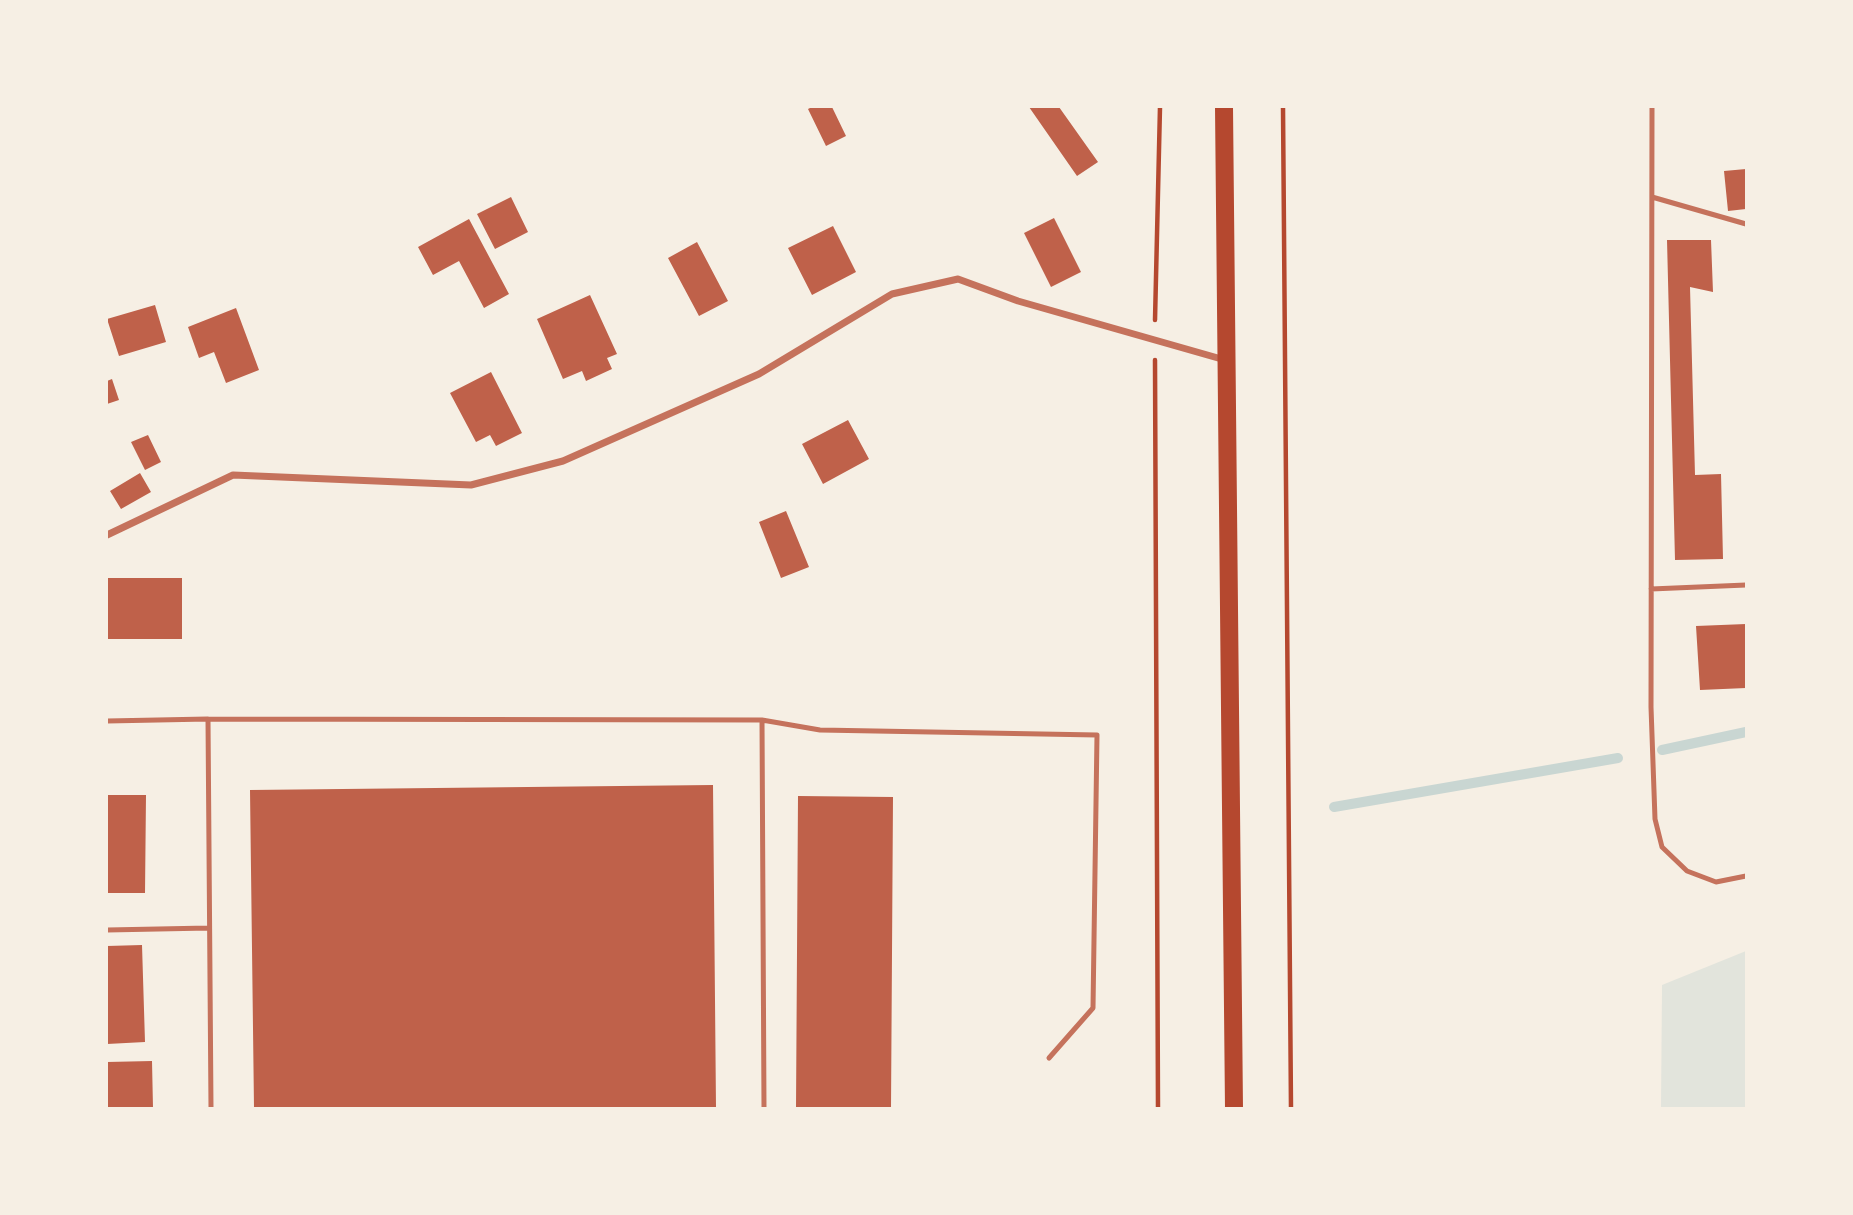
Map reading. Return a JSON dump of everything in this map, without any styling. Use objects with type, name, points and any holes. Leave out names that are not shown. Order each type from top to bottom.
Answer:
[{"type":"main road","points":[[1224,107],[1234,1108]]},
{"type":"street","points":[[107,535],[233,475],[471,485],[564,461],[759,374],[892,294],[958,279],[1018,302],[1226,360]]},
{"type":"lane","points":[[1652,107],[1651,589],[1655,819],[1662,847],[1687,871],[1716,881],[1746,876]]},
{"type":"lane","points":[[1652,197],[1746,223]]},
{"type":"lane","points":[[1651,589],[1746,585]]},
{"type":"lane","points":[[208,719],[211,1108]]},
{"type":"lane","points":[[762,720],[764,1108]]},
{"type":"lane","points":[[107,721],[762,720],[820,730],[1097,735],[1093,1008],[1049,1058]]},
{"type":"lane","points":[[107,930],[209,928]]},
{"type":"path","points":[[1158,1108],[1154,342],[1160,107]]},
{"type":"path","points":[[1283,107],[1291,1108]]},
{"type":"shaded area","points":[[1746,951],[1746,1108],[1661,1108],[1662,985]]},
{"type":"building","points":[[832,107],[846,136],[826,146],[808,109]]},
{"type":"building","points":[[1029,107],[1059,107],[1098,162],[1077,176]]},
{"type":"building","points":[[1746,169],[1746,209],[1728,211],[1724,171]]},
{"type":"building","points":[[511,197],[528,232],[495,249],[477,214]]},
{"type":"building","points":[[1054,218],[1081,272],[1051,287],[1024,233]]},
{"type":"building","points":[[469,219],[509,294],[484,308],[459,261],[433,275],[418,247]]},
{"type":"building","points":[[833,226],[856,272],[812,295],[788,248]]},
{"type":"building","points":[[1667,240],[1711,240],[1713,292],[1690,287],[1695,475],[1721,474],[1723,559],[1675,560]]},
{"type":"building","points":[[697,242],[728,301],[699,316],[668,258]]},
{"type":"building","points":[[590,295],[617,354],[607,358],[612,369],[586,381],[582,371],[563,379],[537,319]]},
{"type":"building","points":[[155,305],[166,342],[119,356],[107,319]]},
{"type":"building","points":[[236,308],[259,370],[226,383],[214,352],[199,358],[188,327]]},
{"type":"building","points":[[491,372],[522,433],[496,446],[490,435],[476,442],[450,393]]},
{"type":"building","points":[[112,379],[119,400],[107,404],[107,381]]},
{"type":"building","points":[[848,420],[869,459],[823,484],[802,444]]},
{"type":"building","points":[[148,435],[161,462],[145,470],[131,442]]},
{"type":"building","points":[[140,473],[151,492],[121,509],[110,491]]},
{"type":"building","points":[[786,511],[809,567],[781,578],[759,522]]},
{"type":"building","points":[[107,578],[182,578],[182,639],[107,639]]},
{"type":"building","points":[[1746,624],[1746,688],[1700,690],[1696,626]]},
{"type":"building","points":[[713,785],[716,1108],[254,1108],[250,790]]},
{"type":"building","points":[[107,795],[146,795],[145,893],[107,893]]},
{"type":"building","points":[[798,796],[893,797],[891,1108],[796,1108]]},
{"type":"building","points":[[142,945],[145,1042],[107,1044],[107,946]]},
{"type":"building","points":[[152,1061],[153,1108],[107,1108],[107,1062]]},
{"type":"waterway","points":[[1662,750],[1746,732]]},
{"type":"waterway","points":[[1334,807],[1618,758]]}]
